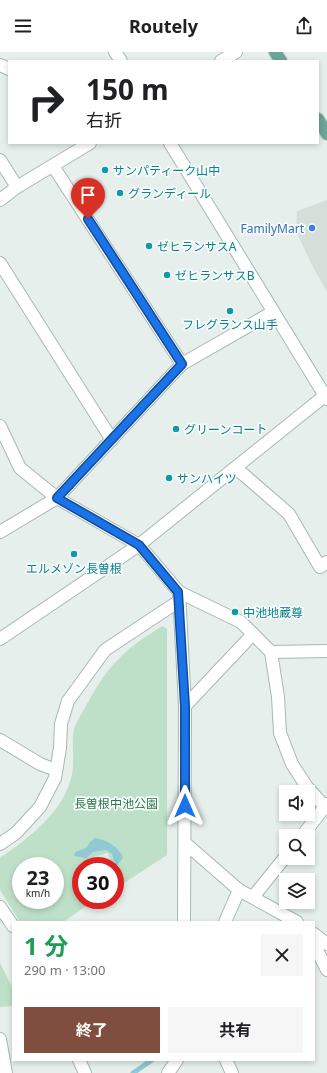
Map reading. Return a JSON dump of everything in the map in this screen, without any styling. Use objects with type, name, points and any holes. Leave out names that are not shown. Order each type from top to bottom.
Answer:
[{"type":"main road","points":[[319,122],[327,134]]},
{"type":"street","points":[[223,60],[236,52]]},
{"type":"street","points":[[0,200],[17,187],[88,144]]},
{"type":"street","points":[[0,639],[139,545],[326,396],[171,144]]},
{"type":"street","points":[[0,160],[17,187]]},
{"type":"street","points":[[53,166],[182,364]]},
{"type":"street","points":[[0,263],[112,440]]},
{"type":"street","points":[[0,532],[57,498],[182,364],[273,312]]},
{"type":"street","points":[[1,428],[20,468],[57,498],[139,545],[179,597],[240,622],[271,652],[278,697],[280,733],[292,764],[307,787],[326,806],[308,829]]},
{"type":"street","points":[[236,468],[289,514],[320,567],[327,562]]},
{"type":"street","points":[[179,597],[185,706],[184,921]]},
{"type":"street","points":[[0,844],[16,833],[40,807],[55,778],[61,724],[68,701],[105,650],[179,597]]},
{"type":"street","points":[[185,706],[253,634]]},
{"type":"street","points":[[271,652],[327,651]]},
{"type":"street","points":[[0,740],[40,764],[56,770]]},
{"type":"street","points":[[185,843],[239,890],[294,921]]},
{"type":"street","points":[[253,897],[279,865]]},
{"type":"street","points":[[225,921],[239,890]]},
{"type":"street","points":[[0,907],[12,925]]},
{"type":"street","points":[[315,935],[327,944]]},
{"type":"street","points":[[315,946],[327,970]]},
{"type":"street","points":[[0,1039],[6,1073]]},
{"type":"street","points":[[79,1061],[85,1073]]},
{"type":"street","points":[[168,1073],[176,1061]]},
{"type":"street","points":[[226,1061],[232,1073]]},
{"type":"shaded area","points":[[327,200],[327,292],[296,231],[297,211]]},
{"type":"green space","name":"長曽根中池公園","points":[[162,626],[167,629],[167,855],[124,883],[124,857],[109,857],[108,853],[93,857],[72,857],[72,909],[82,909],[64,921],[19,921],[0,890],[0,858],[34,832],[54,812],[62,800],[72,774],[73,733],[78,719],[102,679],[118,659]]},
{"type":"green space","points":[[0,963],[12,987],[12,1006],[0,1007]]},
{"type":"water","points":[[95,838],[104,840],[116,847],[122,857],[113,857],[112,854],[106,850],[93,852],[87,857],[74,856],[75,852],[86,848]]},
{"type":"waterway","points":[[133,1073],[151,1061]]},
{"type":"place","name":"サンパティーク山中","points":[[105,170]]},
{"type":"place","name":"グランディール","points":[[120,193]]},
{"type":"place","name":"FamilyMart","points":[[312,228]]},
{"type":"place","name":"ゼヒランサスA","points":[[149,246]]},
{"type":"place","name":"ゼヒランサスB","points":[[167,275]]},
{"type":"place","name":"フレグランス山手","points":[[230,311]]},
{"type":"place","name":"グリーンコート","points":[[176,429]]},
{"type":"place","name":"サンハイツ","points":[[169,478]]},
{"type":"place","name":"エルメゾン長曽根","points":[[74,554]]},
{"type":"place","name":"中池地蔵尊","points":[[235,612]]},
{"type":"route","points":[[88,219],[182,364],[57,498],[139,545],[178,592],[185,706],[185,806]]}]
